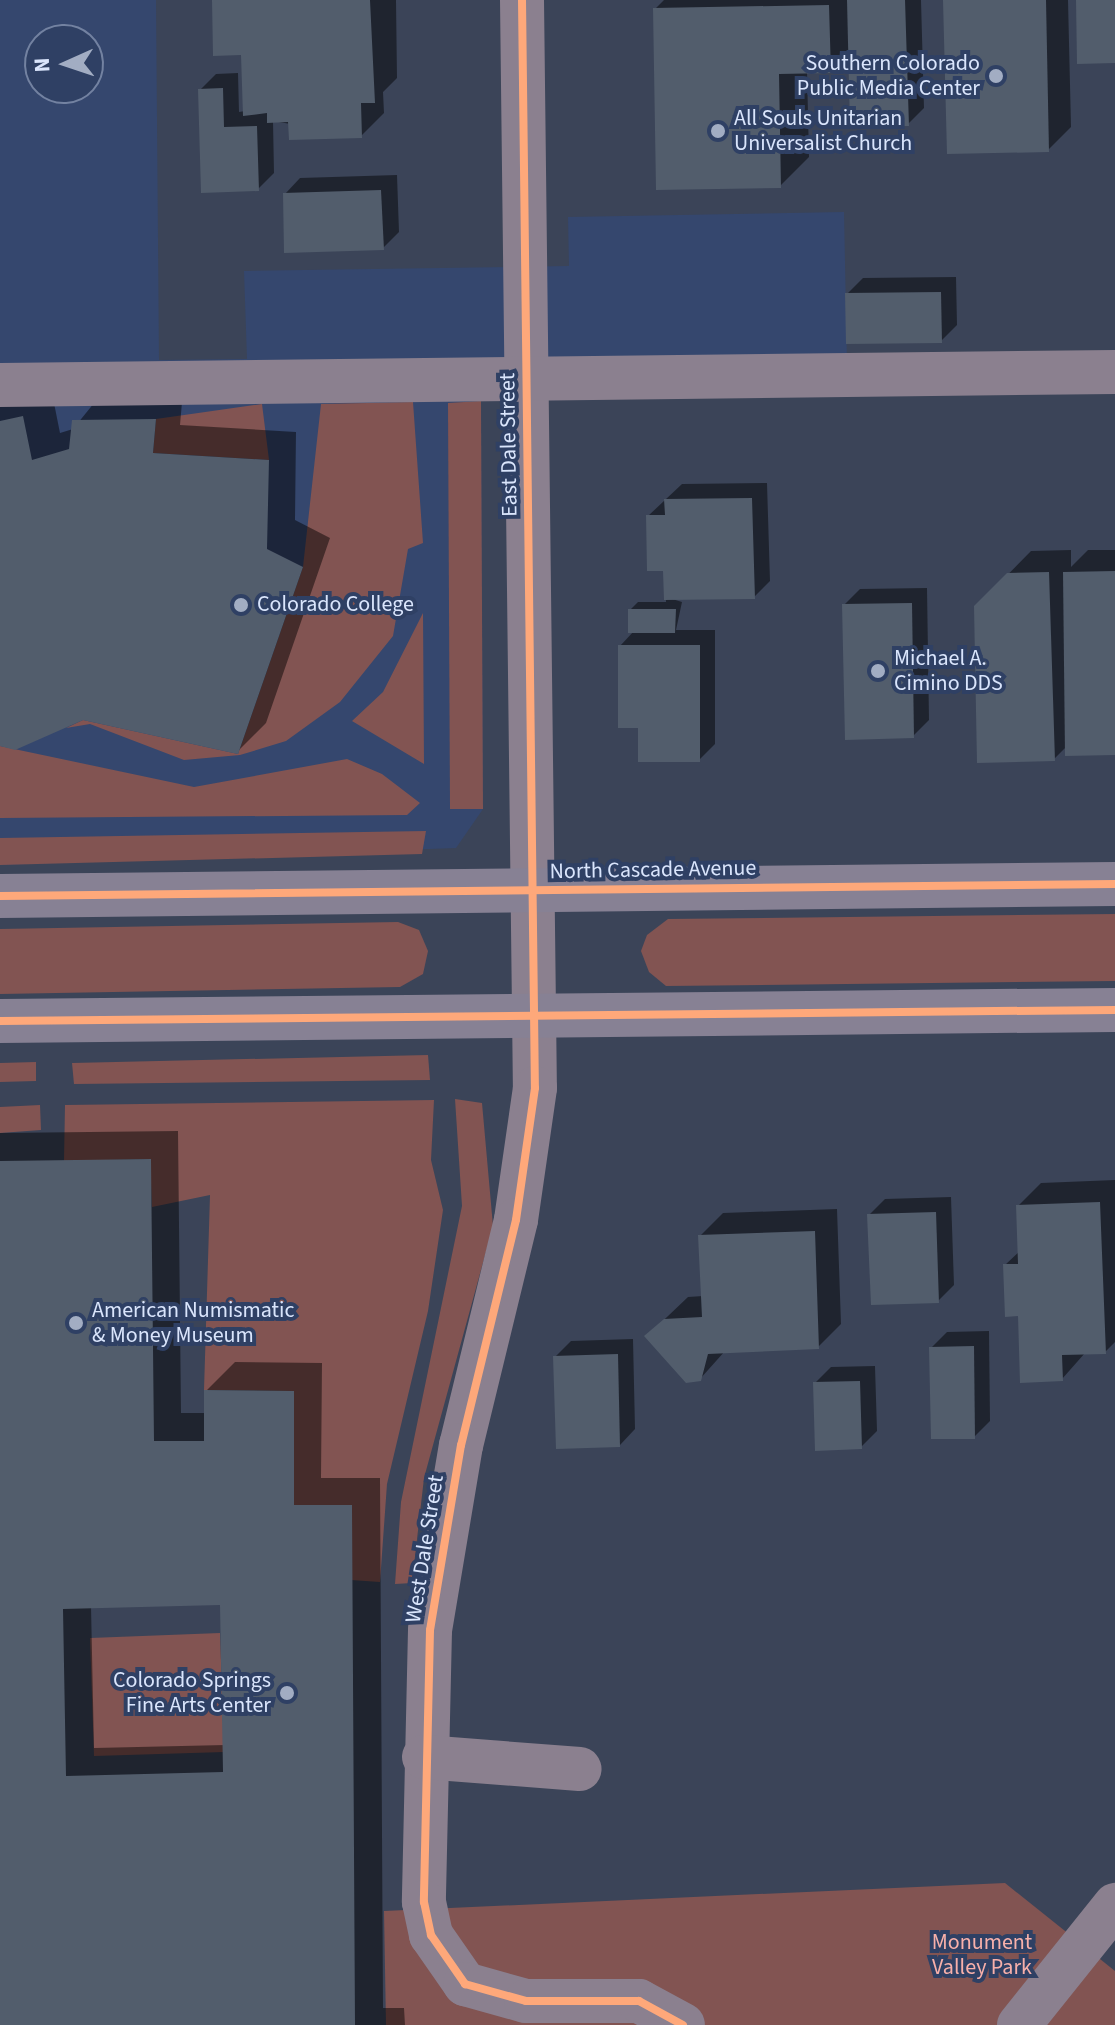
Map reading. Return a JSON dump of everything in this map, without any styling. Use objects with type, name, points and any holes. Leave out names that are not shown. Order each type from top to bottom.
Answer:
[{"type":"main road","name":"North Cascade Avenue","points":[[0,896],[1115,884]]},
{"type":"main road","points":[[0,1021],[536,1013],[1115,1010]]},
{"type":"street","name":"East Dale Street","points":[[522,0],[533,889]]},
{"type":"street","points":[[0,385],[1115,372]]},
{"type":"street","name":"West Dale Street","points":[[533,889],[535,1088],[516,1220],[442,1547],[424,1757],[424,1902],[431,1935],[465,1984],[526,2001],[639,2001],[683,2025]]},
{"type":"street","points":[[424,1757],[580,1769]]},
{"type":"street","points":[[1019,2025],[1110,1923]]},
{"type":"shaded area","name":"Colorado College","points":[[0,0],[156,0],[159,360],[247,359],[244,271],[569,266],[568,217],[844,212],[847,363],[481,401],[483,809],[456,848],[0,865]]},
{"type":"green space","points":[[481,401],[483,809],[450,809],[448,403]]},
{"type":"green space","points":[[413,402],[423,543],[408,549],[393,636],[340,702],[286,741],[240,755],[184,760],[90,724],[66,728],[83,720],[238,754],[303,567],[321,404]]},
{"type":"green space","points":[[262,404],[269,460],[153,453],[156,419]]},
{"type":"green space","points":[[423,613],[424,764],[352,721],[383,692]]},
{"type":"green space","points":[[0,746],[194,787],[347,759],[382,774],[420,803],[407,815],[0,818]]},
{"type":"green space","points":[[426,831],[422,854],[0,865],[0,838]]},
{"type":"green space","points":[[1115,914],[1115,981],[666,986],[649,972],[641,951],[647,935],[668,919]]},
{"type":"green space","points":[[398,922],[419,930],[428,951],[423,974],[400,987],[0,994],[0,929]]},
{"type":"green space","points":[[428,1055],[430,1080],[74,1084],[72,1063]]},
{"type":"green space","points":[[36,1062],[36,1081],[0,1082],[0,1063]]},
{"type":"green space","points":[[455,1099],[482,1103],[493,1226],[424,1478],[412,1583],[395,1584],[401,1502],[462,1206]]},
{"type":"green space","points":[[434,1100],[431,1160],[443,1210],[428,1311],[387,1484],[380,1582],[351,1580],[294,1505],[294,1391],[204,1390],[210,1195],[152,1207],[150,1159],[64,1161],[65,1105]]},
{"type":"green space","points":[[40,1105],[41,1130],[0,1133],[0,1107]]},
{"type":"green space","points":[[220,1633],[224,1752],[94,1756],[90,1638]]},
{"type":"green space","name":"Monument Valley Park","points":[[1005,1883],[1115,1971],[1115,2025],[386,2025],[384,1911]]},
{"type":"building","points":[[212,0],[370,0],[375,103],[361,103],[362,138],[289,140],[288,122],[267,123],[267,113],[243,116],[241,55],[213,56]]},
{"type":"building","points":[[847,0],[905,0],[909,126],[850,127]]},
{"type":"building","name":"Southern Colorado Public Media Center","points":[[943,0],[1046,0],[1049,152],[947,154]]},
{"type":"building","points":[[1076,0],[1115,0],[1115,63],[1077,64]]},
{"type":"building","name":"All Souls Unitarian Universalist Church","points":[[829,5],[831,73],[779,74],[781,188],[656,190],[653,8]]},
{"type":"building","points":[[223,88],[224,127],[257,126],[259,191],[201,193],[198,89]]},
{"type":"building","points":[[381,190],[384,250],[284,253],[283,193]]},
{"type":"building","points":[[941,292],[942,343],[846,344],[845,293]]},
{"type":"building","points":[[23,416],[32,460],[69,449],[72,420],[156,419],[153,453],[269,460],[267,549],[303,567],[238,754],[83,720],[15,750],[0,746],[0,421]]},
{"type":"building","points":[[752,498],[755,599],[664,600],[663,571],[647,571],[646,515],[665,515],[664,499]]},
{"type":"building","points":[[1115,571],[1115,755],[1065,756],[1063,572]]},
{"type":"building","points":[[1049,572],[1055,761],[977,763],[974,606],[1007,573]]},
{"type":"building","name":"Michael A. Cimino DDS","points":[[912,603],[914,738],[845,740],[842,604]]},
{"type":"building","points":[[628,609],[676,609],[675,633],[628,633]]},
{"type":"building","points":[[618,645],[700,645],[700,762],[638,762],[638,728],[618,728]]},
{"type":"building","name":"Colorado Springs Fine Arts Center","points":[[151,1159],[154,1441],[204,1441],[204,1390],[294,1391],[294,1505],[352,1505],[355,2025],[0,2025],[0,1161]],"holes":[[[220,1605],[223,1772],[66,1776],[63,1609]]]},
{"type":"building","points":[[1100,1202],[1106,1354],[1062,1355],[1063,1381],[1020,1383],[1018,1316],[1005,1317],[1003,1264],[1018,1264],[1016,1205]]},
{"type":"building","points":[[936,1212],[939,1303],[871,1305],[867,1214]]},
{"type":"building","points":[[815,1231],[819,1349],[708,1354],[701,1381],[686,1383],[644,1336],[664,1319],[702,1317],[698,1235]]},
{"type":"building","points":[[974,1346],[975,1439],[931,1439],[929,1347]]},
{"type":"building","points":[[618,1354],[620,1447],[556,1449],[553,1356]]},
{"type":"building","points":[[860,1381],[862,1449],[815,1451],[813,1382]]},
{"type":"cycle path","points":[[522,0],[535,1088],[516,1220],[461,1445],[430,1630],[424,1902],[431,1935],[465,1984],[526,2001],[639,2001],[683,2025]]},
{"type":"cycle path","points":[[0,896],[1115,884]]},
{"type":"cycle path","points":[[0,1021],[1115,1010]]},
{"type":"place","name":"Southern Colorado Public Media Center","points":[[996,76]]},
{"type":"place","name":"All Souls Unitarian Universalist Church","points":[[718,131]]},
{"type":"place","name":"Colorado College","points":[[241,605]]},
{"type":"place","name":"Michael A. Cimino DDS","points":[[878,671]]},
{"type":"place","name":"American Numismatic & Money Museum","points":[[76,1323]]},
{"type":"place","name":"Colorado Springs Fine Arts Center","points":[[287,1693]]}]
